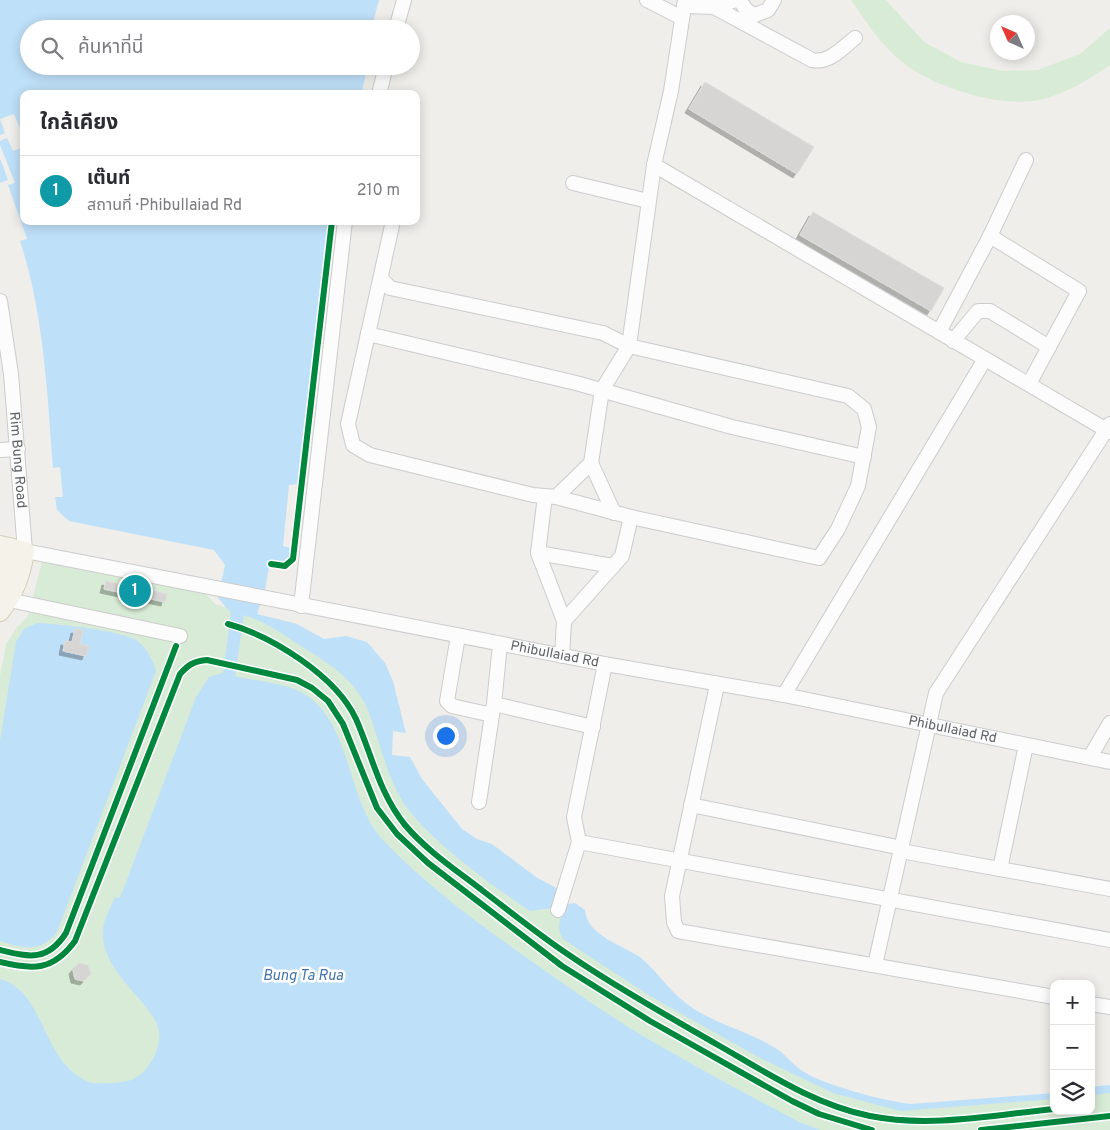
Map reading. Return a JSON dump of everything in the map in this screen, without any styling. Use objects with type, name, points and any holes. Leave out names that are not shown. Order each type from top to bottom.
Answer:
[{"type":"main road","name":"Rim Bung Road","points":[[2,599],[22,571],[12,548]]},
{"type":"street","points":[[398,20],[404,0]]},
{"type":"street","points":[[647,0],[684,8],[714,7],[736,0]]},
{"type":"street","points":[[740,0],[746,10],[755,15],[768,10],[774,0]]},
{"type":"street","points":[[714,7],[812,60],[820,62],[827,59],[854,38]]},
{"type":"street","points":[[614,512],[591,463],[602,390],[629,346],[648,201],[654,165],[672,91],[684,8]]},
{"type":"street","points":[[380,90],[384,75]]},
{"type":"street","points":[[939,332],[990,236],[1026,160]]},
{"type":"street","points":[[654,165],[984,359],[1109,428],[936,694],[875,965]]},
{"type":"street","points":[[573,183],[648,201]]},
{"type":"street","points":[[301,606],[345,225]]},
{"type":"street","points":[[382,278],[390,288],[604,333],[629,346],[848,396],[864,409],[868,427],[858,486],[838,528],[819,558],[630,517],[370,455],[353,445],[348,424],[382,278],[392,225]]},
{"type":"street","points":[[990,236],[1079,292],[1029,384]]},
{"type":"street","name":"Rim Bung Road","points":[[0,301],[18,449],[12,548]]},
{"type":"street","points":[[954,341],[978,310],[990,312],[1049,346]]},
{"type":"street","points":[[368,334],[602,390],[732,428],[864,457]]},
{"type":"street","points":[[784,695],[984,359]]},
{"type":"street","points":[[0,450],[18,449]]},
{"type":"street","points":[[562,656],[564,621],[538,553],[550,497],[591,463]]},
{"type":"street","points":[[564,621],[613,566],[625,549],[630,517]]},
{"type":"street","name":"Phibullaiad Rd","points":[[12,548],[213,589],[562,656],[717,685],[784,695],[1110,762]]},
{"type":"street","points":[[538,553],[613,566]]},
{"type":"street","points":[[2,599],[180,636]]},
{"type":"street","points":[[458,636],[447,701],[452,706],[493,710],[593,727]]},
{"type":"street","points":[[480,802],[500,644]]},
{"type":"street","points":[[558,910],[580,842],[574,817],[605,664]]},
{"type":"street","points":[[717,685],[672,896],[674,922],[678,931],[1050,996]]},
{"type":"street","points":[[1090,757],[1110,723]]},
{"type":"street","points":[[1000,869],[1026,745]]},
{"type":"street","points":[[692,805],[1000,869],[1110,889]]},
{"type":"street","points":[[580,842],[1110,940]]},
{"type":"street","points":[[1095,1005],[1110,1007]]},
{"type":"green space","points":[[851,0],[886,0],[924,42],[961,62],[1003,71],[1038,70],[1080,54],[1110,28],[1110,65],[1068,90],[1039,100],[1023,102],[987,98],[931,80],[902,62],[881,41]]},
{"type":"green space","points":[[42,562],[205,593],[215,604],[266,620],[335,661],[357,685],[406,797],[567,912],[564,933],[800,1074],[897,1106],[1050,1095],[1050,1115],[1095,1115],[1095,1091],[1110,1089],[1110,1130],[0,1130],[0,676],[6,644],[17,627],[28,616]]},
{"type":"water","points":[[0,0],[379,0],[374,20],[20,20],[20,75],[366,75],[362,90],[20,90],[20,128],[14,114],[0,119]]},
{"type":"water","points":[[0,119],[5,133],[0,135]]},
{"type":"water","name":"Bung Ta Rua","points":[[7,138],[13,151],[20,148],[20,219],[8,185],[15,183],[0,141]]},
{"type":"water","points":[[0,158],[8,180],[0,183]]},
{"type":"water","name":"Bung Ta Rua","points":[[22,225],[328,225],[298,484],[289,485],[283,546],[290,548],[290,558],[283,563],[270,561],[265,590],[257,614],[297,624],[324,639],[346,636],[367,642],[385,663],[393,681],[406,733],[393,731],[392,755],[410,757],[422,779],[462,829],[477,839],[492,844],[536,877],[558,889],[552,908],[530,911],[498,889],[427,831],[403,802],[397,791],[383,757],[368,710],[362,699],[356,689],[331,666],[274,629],[244,615],[235,676],[294,689],[318,705],[330,721],[340,741],[362,805],[371,824],[384,841],[417,873],[471,917],[570,988],[643,1036],[799,1122],[821,1130],[0,1130],[0,979],[15,986],[27,997],[61,1060],[73,1073],[89,1082],[113,1083],[137,1077],[149,1066],[157,1051],[159,1035],[155,1020],[122,978],[107,955],[103,929],[115,897],[120,898],[196,697],[209,677],[223,673],[231,613],[218,598],[225,565],[214,550],[69,521],[57,510],[55,497],[63,497],[60,467],[53,468],[39,325],[28,269],[20,241],[27,239]]},
{"type":"water","points":[[37,623],[100,630],[134,639],[148,653],[156,671],[57,932],[44,944],[23,947],[0,941],[0,741],[16,642],[24,629]]},
{"type":"water","points":[[575,903],[585,910],[587,919],[592,927],[607,939],[641,958],[675,993],[697,1011],[772,1046],[801,1070],[823,1081],[885,1100],[910,1104],[1050,1093],[1050,1099],[900,1111],[833,1093],[760,1058],[650,996],[563,939],[559,926],[567,904]]},
{"type":"water","points":[[1110,1085],[1110,1093],[1095,1095],[1095,1087]]},
{"type":"building","points":[[705,82],[814,147],[797,174],[689,109]]},
{"type":"building","points":[[813,212],[944,288],[931,311],[800,235]]},
{"type":"building","points":[[106,581],[167,594],[165,602],[104,589]]},
{"type":"building","points":[[75,629],[83,630],[80,644],[89,646],[86,656],[63,651],[65,641],[72,642]]},
{"type":"building","points":[[79,963],[88,965],[91,974],[84,981],[75,979],[73,970]]},
{"type":"cycle path","points":[[271,564],[285,566],[293,559],[332,225]]},
{"type":"cycle path","points":[[228,624],[264,638],[283,648],[318,673],[334,688],[347,703],[356,719],[382,787],[396,813],[405,825],[432,852],[547,940],[643,1001],[792,1087],[850,1111],[893,1119],[939,1121],[1050,1109]]},
{"type":"cycle path","points":[[0,950],[37,955],[52,949],[66,933],[176,646]]},
{"type":"cycle path","points":[[0,962],[32,967],[42,966],[59,958],[75,941],[180,674],[192,664],[207,660],[297,680],[312,688],[328,701],[343,724],[377,808],[397,834],[428,863],[562,966],[650,1021],[792,1101],[819,1114],[872,1130]]},
{"type":"cycle path","points":[[981,1130],[1110,1116]]},
{"type":"place","name":"เต๊นท์","points":[[135,591]]}]
